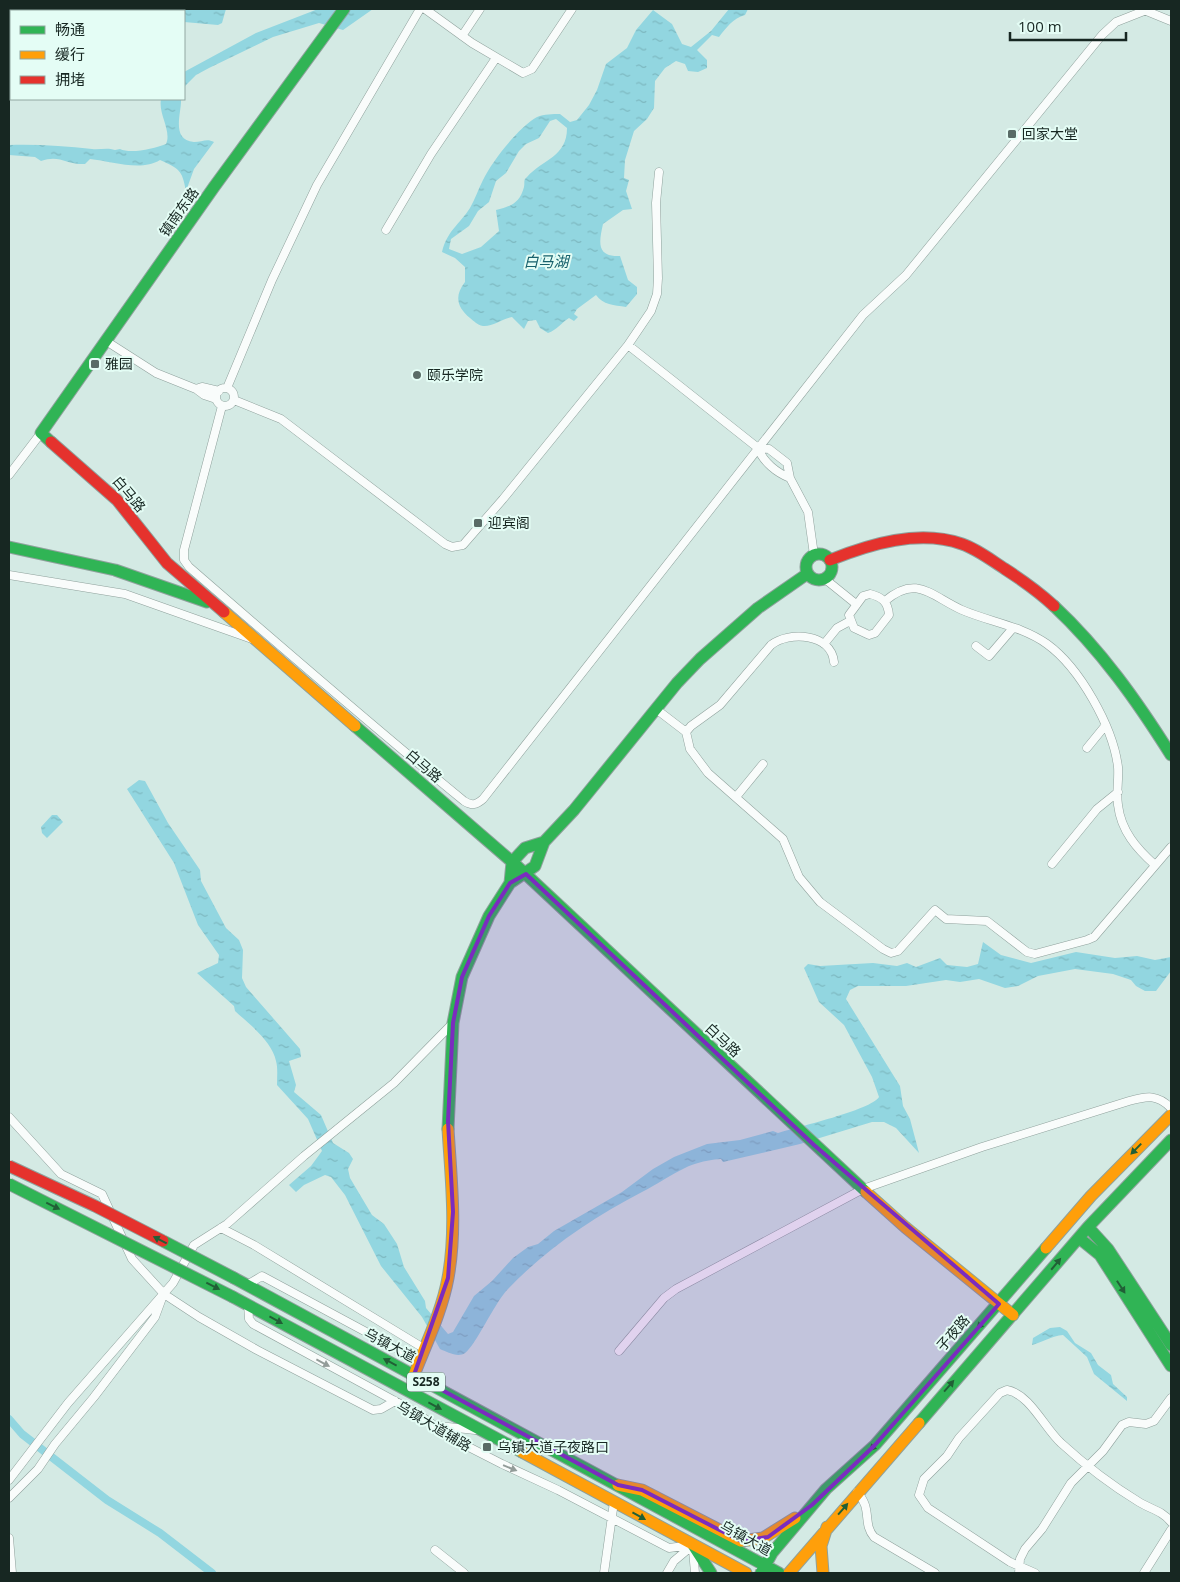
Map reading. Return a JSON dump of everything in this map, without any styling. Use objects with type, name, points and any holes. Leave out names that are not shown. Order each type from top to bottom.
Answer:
[{"type":"street","name":"镇南东路","points":[[41,434],[344,9]]},
{"type":"street","points":[[196,388],[202,387],[219,391],[227,388],[280,262],[317,184],[420,9]]},
{"type":"street","points":[[425,9],[462,36],[523,73],[532,69],[572,9]]},
{"type":"street","points":[[462,36],[480,9]]},
{"type":"street","points":[[222,406],[184,550],[184,560],[189,567],[283,650],[470,805],[476,804],[483,799],[863,315],[906,275],[1102,35],[1129,16],[1146,10],[1171,21]]},
{"type":"street","points":[[386,230],[431,154],[496,58]]},
{"type":"street","points":[[234,400],[281,419],[445,544],[463,545],[476,532],[628,345],[646,319],[657,294],[659,263],[656,203],[659,172]]},
{"type":"street","points":[[106,341],[156,373],[196,388],[204,395],[216,399],[222,406],[228,406],[234,400]]},
{"type":"street","points":[[628,345],[758,448],[762,458],[790,478]]},
{"type":"street","points":[[227,388],[232,391],[234,400]]},
{"type":"street","points":[[216,399],[219,391]]},
{"type":"street","points":[[9,475],[41,434]]},
{"type":"street","name":"白马路","points":[[41,434],[98,481],[117,500],[142,534],[167,563],[526,874],[814,1145],[1013,1316]]},
{"type":"street","points":[[758,448],[769,449],[787,463],[790,478],[808,512],[814,555]]},
{"type":"street","points":[[772,466],[779,457]]},
{"type":"street","points":[[830,560],[878,544],[910,539],[956,542],[975,550],[1034,588],[1079,628],[1127,685],[1171,755]]},
{"type":"street","points":[[9,548],[91,564],[137,576],[216,606]]},
{"type":"street","points":[[825,579],[832,569],[830,560],[823,555],[814,555],[807,561],[807,574],[813,580],[825,579],[856,604]]},
{"type":"street","points":[[510,883],[526,874],[535,866],[544,842],[574,810],[678,683],[721,639],[758,608],[807,574]]},
{"type":"street","points":[[9,575],[125,594],[255,640]]},
{"type":"street","points":[[884,601],[903,588],[922,588],[968,613],[1036,637],[1059,655],[1085,687],[1105,726],[1118,767],[1118,804],[1127,833],[1140,851],[1155,865]]},
{"type":"street","points":[[870,594],[884,601],[889,607],[890,615],[875,633],[862,634],[854,628],[849,615],[862,596],[870,594]]},
{"type":"street","points":[[824,644],[837,628],[850,621]]},
{"type":"street","points":[[976,646],[989,656],[1013,628]]},
{"type":"street","points":[[686,732],[720,705],[778,640],[805,637],[824,644],[830,650],[834,662]]},
{"type":"street","points":[[656,709],[686,732],[690,749],[698,760],[736,797],[783,838],[799,876],[811,893],[846,923],[891,953],[905,946],[935,910],[946,919],[987,921],[1027,952],[1035,954],[1087,940],[1094,936],[1171,847]]},
{"type":"street","points":[[1087,748],[1105,726]]},
{"type":"street","points":[[736,797],[763,764]]},
{"type":"street","points":[[1052,864],[1097,809],[1118,792]]},
{"type":"street","points":[[414,1375],[438,1313],[448,1278],[454,1212],[448,1121],[453,1022],[462,977],[489,916],[510,883],[512,862],[525,848],[544,842]]},
{"type":"street","points":[[9,1480],[68,1403],[173,1283],[194,1245],[221,1228],[336,1129],[394,1083],[453,1022]]},
{"type":"street","points":[[619,1351],[664,1298],[676,1289],[863,1189],[982,1147],[1129,1101],[1157,1096],[1171,1108]]},
{"type":"street","name":"子夜路","points":[[763,1570],[772,1553],[812,1505],[839,1476],[875,1445],[1091,1196],[1171,1115]]},
{"type":"street","points":[[9,1117],[61,1174],[102,1194],[132,1258],[164,1294],[199,1317],[249,1345],[373,1410],[381,1409],[395,1401]]},
{"type":"street","points":[[789,1573],[1013,1316],[1078,1238],[1171,1140]]},
{"type":"street","name":"乌镇大道","points":[[9,1166],[95,1206],[234,1278],[618,1485],[763,1570],[779,1573]]},
{"type":"street","name":"S258","points":[[9,1184],[248,1304],[746,1573]]},
{"type":"street","points":[[1088,1227],[1108,1249],[1171,1345]]},
{"type":"street","points":[[221,1228],[425,1347]]},
{"type":"street","points":[[1078,1238],[1100,1255],[1171,1366]]},
{"type":"street","points":[[247,1285],[262,1276],[420,1361]]},
{"type":"street","points":[[9,1498],[41,1464],[53,1446],[155,1317],[164,1294]]},
{"type":"street","name":"乌镇大道辅路","points":[[248,1304],[249,1319],[254,1324],[395,1401],[437,1426],[455,1440],[669,1548],[693,1545]]},
{"type":"street","points":[[1035,1573],[1019,1569],[928,1508],[919,1495],[924,1478],[947,1456],[959,1438],[994,1398],[1007,1390],[1016,1394],[1041,1416],[1049,1432],[1089,1466],[1138,1502],[1165,1515],[1171,1522]]},
{"type":"street","points":[[1019,1569],[1020,1559],[1025,1549],[1042,1529],[1072,1482],[1103,1451],[1122,1426],[1129,1422],[1146,1424],[1154,1421],[1171,1398]]},
{"type":"street","points":[[437,1426],[483,1431]]},
{"type":"street","points":[[578,1482],[586,1468]]},
{"type":"street","points":[[618,1485],[631,1486],[642,1490],[741,1541],[750,1542],[768,1537],[812,1505]]},
{"type":"street","points":[[858,1492],[866,1504],[868,1527],[874,1537],[935,1573]]},
{"type":"street","points":[[604,1573],[614,1502]]},
{"type":"street","points":[[824,1573],[821,1546],[828,1527]]},
{"type":"street","points":[[1144,1573],[1171,1530]]},
{"type":"street","points":[[9,1538],[12,1573]]},
{"type":"street","points":[[667,1573],[674,1561],[693,1545]]},
{"type":"street","points":[[693,1545],[695,1573]]},
{"type":"street","points":[[693,1545],[711,1573]]},
{"type":"street","points":[[436,1550],[464,1573]]},
{"type":"highlighted area","points":[[526,874],[814,1145],[999,1304],[875,1445],[812,1505],[768,1537],[741,1541],[642,1490],[618,1485],[414,1375],[448,1278],[453,1212],[448,1121],[453,1023],[462,977],[489,916],[510,883]]},
{"type":"water","points":[[226,9],[222,23],[218,25],[185,22],[185,10]]},
{"type":"water","points":[[318,9],[373,9],[343,30],[319,23],[273,37],[196,75],[185,86],[185,71],[256,33]]},
{"type":"water","name":"白马湖","points":[[729,9],[748,9],[745,15],[733,21],[719,37],[712,35],[697,50],[707,60],[707,68],[698,72],[688,71],[685,64],[676,61],[665,68],[655,81],[654,108],[647,119],[634,131],[625,160],[624,178],[629,180],[626,191],[632,209],[623,210],[603,224],[601,247],[607,254],[620,256],[628,280],[637,287],[637,294],[626,307],[605,303],[596,295],[577,309],[574,314],[578,317],[574,321],[569,318],[548,333],[540,328],[536,320],[528,321],[524,329],[512,317],[486,326],[474,322],[462,310],[458,301],[459,292],[465,282],[465,267],[455,258],[442,252],[450,233],[470,208],[487,172],[499,154],[522,128],[537,117],[548,114],[560,114],[570,122],[577,120],[589,105],[597,90],[606,64],[627,48],[636,30],[653,10],[672,24],[682,44],[691,47],[711,31]],"holes":[[[556,119],[567,128],[566,138],[559,152],[526,178],[517,201],[510,206],[496,210],[499,231],[481,247],[462,254],[449,249],[451,239],[469,226],[478,211],[489,202],[496,181],[506,173],[519,151],[526,144],[539,138],[550,121]]]},
{"type":"water","points":[[161,100],[181,100],[179,125],[182,136],[194,142],[207,140],[214,142],[194,169],[186,191],[179,171],[160,160],[144,165],[126,165],[90,159],[85,164],[78,164],[58,159],[41,161],[35,157],[9,155],[9,145],[120,149],[130,151],[161,146],[166,144],[167,134]]},
{"type":"water","points":[[139,780],[145,781],[168,823],[200,870],[201,881],[226,928],[239,940],[243,950],[242,978],[246,987],[300,1049],[301,1057],[289,1061],[296,1085],[294,1092],[321,1115],[333,1143],[349,1153],[353,1159],[348,1169],[350,1178],[372,1215],[384,1224],[397,1244],[404,1267],[425,1301],[426,1308],[448,1334],[453,1332],[474,1296],[492,1281],[513,1258],[528,1247],[538,1244],[554,1231],[622,1192],[653,1169],[674,1157],[707,1144],[740,1140],[773,1131],[778,1133],[833,1118],[863,1107],[879,1097],[872,1077],[844,1025],[819,1002],[804,968],[808,964],[820,966],[873,963],[897,966],[907,963],[916,967],[940,958],[947,965],[967,967],[978,964],[983,942],[1001,955],[1031,963],[1076,952],[1115,958],[1137,956],[1155,960],[1171,957],[1171,971],[1156,991],[1145,991],[1136,986],[1131,980],[1113,974],[1075,969],[1038,976],[1018,986],[1005,988],[979,979],[960,982],[946,980],[906,986],[858,986],[850,990],[846,999],[900,1086],[903,1106],[910,1119],[919,1153],[896,1128],[884,1122],[872,1122],[800,1144],[723,1162],[721,1159],[709,1160],[689,1166],[623,1202],[570,1235],[507,1290],[469,1349],[465,1353],[456,1355],[440,1349],[422,1317],[381,1266],[345,1195],[331,1177],[325,1175],[304,1185],[296,1192],[289,1185],[311,1166],[322,1151],[308,1119],[277,1085],[277,1064],[270,1047],[259,1033],[235,1011],[234,1006],[197,973],[218,963],[219,955],[198,925],[174,863],[127,789]]},
{"type":"water","points":[[52,815],[57,815],[63,822],[47,838],[42,833],[41,827]]},
{"type":"water","points":[[1060,1327],[1067,1331],[1075,1343],[1091,1353],[1098,1365],[1111,1375],[1113,1384],[1127,1397],[1127,1401],[1094,1374],[1087,1357],[1063,1335],[1032,1345],[1033,1338],[1050,1328]]},
{"type":"waterway","points":[[9,1419],[22,1434],[107,1500],[160,1533],[212,1573]]},
{"type":"traffic: fast","points":[[51,442],[41,433],[214,187],[344,9]]},
{"type":"traffic: fast","points":[[9,547],[115,570],[207,602]]},
{"type":"traffic: fast","points":[[819,554],[828,558],[832,567],[828,576],[819,580],[810,576],[806,567],[810,558],[819,554]]},
{"type":"traffic: fast","points":[[510,883],[535,866],[544,842],[574,810],[677,683],[700,659],[758,608],[807,574]]},
{"type":"traffic: fast","points":[[1054,606],[1103,658],[1145,715],[1171,755]]},
{"type":"traffic: fast","points":[[355,726],[518,867],[866,1192]]},
{"type":"traffic: fast","points":[[448,1129],[453,1023],[462,977],[489,916],[510,883],[512,862],[525,848],[544,842]]},
{"type":"traffic: fast","points":[[919,1423],[1088,1227],[1171,1140]]},
{"type":"traffic: fast","points":[[9,1184],[233,1297]]},
{"type":"traffic: fast","points":[[1088,1227],[1108,1249],[1171,1345]]},
{"type":"traffic: fast","points":[[1079,1238],[1100,1255],[1171,1366]]},
{"type":"traffic: fast","points":[[163,1241],[234,1278]]},
{"type":"traffic: fast","points":[[761,1573],[772,1553],[826,1489],[875,1445],[1046,1248]]},
{"type":"traffic: fast","points":[[234,1278],[779,1573]]},
{"type":"traffic: fast","points":[[233,1297],[522,1452]]},
{"type":"traffic: fast","points":[[693,1545],[711,1573]]},
{"type":"traffic: slow","points":[[224,612],[355,726]]},
{"type":"traffic: slow","points":[[1046,1248],[1091,1196],[1171,1115]]},
{"type":"traffic: slow","points":[[414,1375],[442,1303],[451,1260],[453,1204],[448,1129]]},
{"type":"traffic: slow","points":[[866,1192],[905,1227],[1013,1315]]},
{"type":"traffic: slow","points":[[789,1573],[919,1423]]},
{"type":"traffic: slow","points":[[522,1452],[746,1573]]},
{"type":"traffic: slow","points":[[618,1485],[642,1490],[741,1541],[763,1538],[795,1518]]},
{"type":"traffic: slow","points":[[823,1573],[821,1546],[827,1527]]},
{"type":"traffic: jam","points":[[51,442],[117,500],[167,563],[224,612]]},
{"type":"traffic: jam","points":[[830,560],[895,540],[912,538],[946,540],[968,546],[984,555],[1030,586],[1054,606]]},
{"type":"traffic: jam","points":[[9,1166],[95,1206],[163,1241]]},
{"type":"place","name":"回家大堂","points":[[1012,134]]},
{"type":"place","name":"雅园","points":[[95,364]]},
{"type":"place","name":"颐乐学院","points":[[417,375]]},
{"type":"place","name":"迎宾阁","points":[[478,523]]},
{"type":"place","name":"乌镇大道子夜路口","points":[[487,1447]]}]
